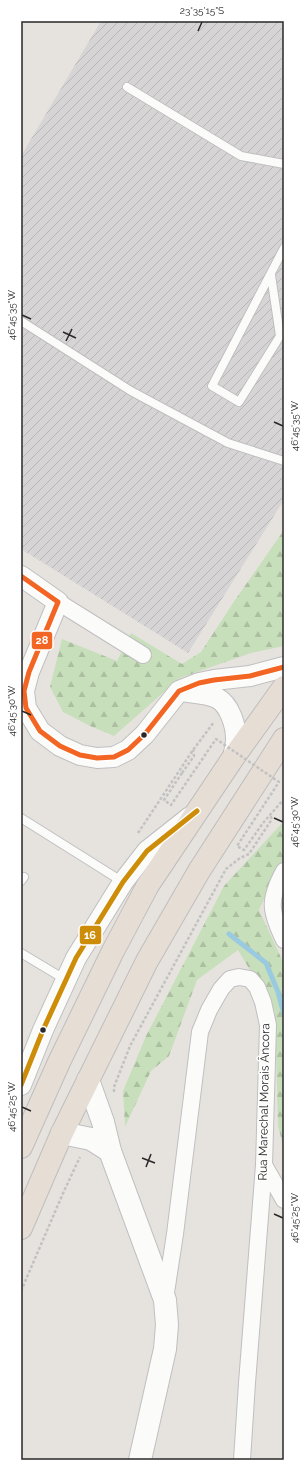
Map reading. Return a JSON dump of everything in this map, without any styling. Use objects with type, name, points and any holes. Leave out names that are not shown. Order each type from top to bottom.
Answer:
[{"type":"highway","points":[[21,1147],[60,1060],[113,951],[148,885],[233,758],[284,687]]},
{"type":"highway","points":[[21,1228],[62,1133],[155,947],[198,871],[284,739]]},
{"type":"main road","points":[[88,1080],[103,1122],[104,1147],[165,1300],[167,1325],[165,1350],[140,1460]]},
{"type":"main road","points":[[62,1133],[83,1137],[104,1147]]},
{"type":"street","points":[[21,576],[58,602],[143,655]]},
{"type":"street","points":[[58,602],[29,672],[24,691],[26,708],[40,731],[60,746],[80,755],[97,758],[114,757],[128,750],[145,734],[179,691],[214,680],[250,676],[284,667]]},
{"type":"street","points":[[179,691],[217,698],[225,704],[234,725],[236,740],[233,758]]},
{"type":"street","points":[[21,1085],[43,1030],[76,958],[123,882],[147,851],[197,811]]},
{"type":"street","points":[[284,871],[276,886],[272,908],[284,940]]},
{"type":"street","name":"Rua Marechal Morais Âncora","points":[[165,1300],[175,1234],[200,1032],[208,1010],[221,989],[230,980],[240,977],[250,980],[257,987],[263,1002],[268,1025],[264,1165],[242,1460]]},
{"type":"street","points":[[264,1165],[284,1200]]},
{"type":"lane","points":[[127,87],[241,156],[284,164]]},
{"type":"lane","points":[[271,275],[280,336],[239,402],[212,386],[284,248]]},
{"type":"lane","points":[[21,321],[131,391],[228,443],[284,461]]},
{"type":"lane","points":[[21,818],[123,882]]},
{"type":"lane","points":[[21,953],[66,980]]},
{"type":"path","points":[[137,836],[193,750],[220,714],[227,708]]},
{"type":"path","points":[[193,750],[194,756],[164,800],[171,805],[216,739],[279,782],[237,846],[244,850],[284,799]]},
{"type":"path","points":[[114,1094],[114,1087],[130,1046],[226,869],[240,858],[249,854],[272,819],[270,816]]},
{"type":"path","points":[[21,1291],[81,1155],[104,1147]]},
{"type":"shaded area","points":[[101,21],[284,21],[284,504],[282,503],[188,653],[21,549],[21,156]]},
{"type":"green space","points":[[284,530],[284,646],[251,653],[180,678],[114,736],[63,712],[50,687],[62,639],[117,661],[131,633],[182,664],[201,652]]},
{"type":"green space","points":[[284,821],[284,857],[259,910],[284,964],[284,1149],[278,1126],[275,1012],[238,950],[197,980],[169,1056],[151,1071],[125,1127],[123,1091],[146,1036],[224,886]]},
{"type":"waterway","points":[[229,934],[266,963],[278,992],[284,1014]]},
{"type":"transit line","name":"28","points":[[21,576],[58,602],[29,672],[24,691],[26,708],[40,731],[60,746],[80,755],[97,758],[114,757],[128,750],[145,734],[179,691],[199,683],[250,676],[284,667]]},
{"type":"transit line","name":"16","points":[[21,1085],[43,1030],[76,958],[123,882],[147,851],[197,811]]}]
